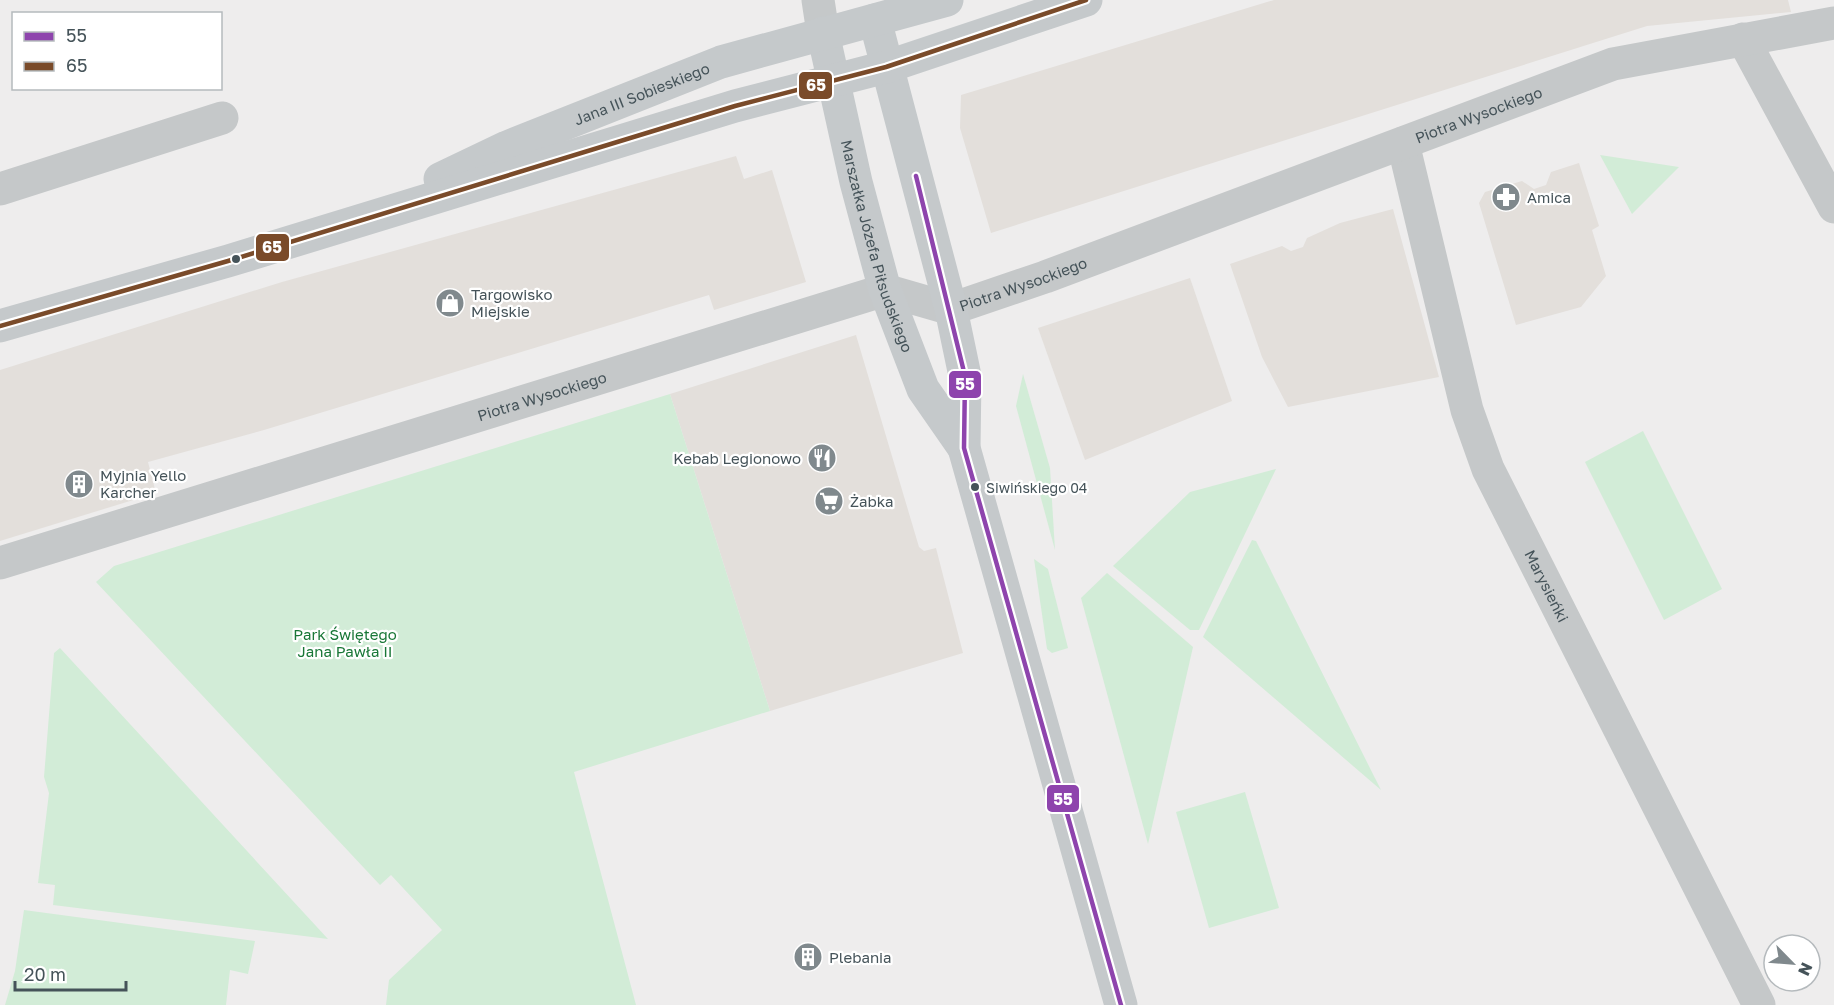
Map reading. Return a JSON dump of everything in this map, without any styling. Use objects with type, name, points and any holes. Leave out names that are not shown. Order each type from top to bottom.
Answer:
[{"type":"street","points":[[818,0],[823,33]]},
{"type":"street","name":"Jana III Sobieskiego","points":[[349,223],[507,147],[664,82],[721,62],[823,33],[872,10],[947,0]]},
{"type":"street","name":"Jana III Sobieskiego","points":[[0,326],[718,112],[886,67],[1086,0]]},
{"type":"street","name":"Marszałka Józefa Piłsudskiego","points":[[872,10],[951,309],[965,376],[963,448],[1121,1005]]},
{"type":"street","name":"Piotra Wysockiego","points":[[0,563],[885,290],[951,309],[1045,277],[1613,64],[1834,23]]},
{"type":"street","name":"Marszałka Józefa Piłsudskiego","points":[[823,33],[885,290],[923,389],[963,448]]},
{"type":"street","points":[[1743,39],[1834,207]]},
{"type":"street","points":[[0,189],[222,118]]},
{"type":"street","name":"Marysieńki","points":[[1403,142],[1467,410],[1488,469],[1759,1005]]},
{"type":"shaded area","points":[[1274,0],[1788,0],[1791,12],[1647,26],[991,233],[960,128],[961,95]]},
{"type":"shaded area","name":"Targowisko Miejskie","points":[[736,156],[744,179],[772,170],[806,282],[714,310],[709,295],[264,430],[148,462],[156,493],[0,541],[0,370],[282,282]]},
{"type":"shaded area","points":[[1579,163],[1599,226],[1592,230],[1606,276],[1581,307],[1516,325],[1479,203],[1485,192],[1522,181],[1534,189],[1546,185],[1551,172]]},
{"type":"shaded area","points":[[1393,209],[1439,377],[1288,407],[1262,357],[1230,264],[1282,246],[1291,251],[1303,247],[1307,238],[1340,223]]},
{"type":"shaded area","points":[[1190,278],[1232,401],[1085,460],[1038,328]]},
{"type":"shaded area","points":[[856,335],[919,547],[924,551],[936,548],[963,653],[770,711],[670,394]]},
{"type":"green space","points":[[1600,155],[1679,167],[1632,214]]},
{"type":"green space","points":[[1023,374],[1050,468],[1055,550],[1016,406]]},
{"type":"green space","name":"Park Świętego Jana Pawła II","points":[[670,394],[770,711],[574,772],[636,1005],[386,1005],[389,980],[442,930],[391,875],[380,885],[96,582],[114,566]]},
{"type":"green space","points":[[1643,431],[1722,589],[1664,620],[1585,462]]},
{"type":"green space","points":[[1276,469],[1199,630],[1190,630],[1113,566],[1190,492]]},
{"type":"green space","points":[[1252,540],[1256,541],[1381,790],[1203,637]]},
{"type":"green space","points":[[1034,559],[1048,569],[1068,648],[1052,653],[1047,649]]},
{"type":"green space","points":[[1107,573],[1193,647],[1148,844],[1081,598]]},
{"type":"green space","points":[[60,648],[328,939],[53,905],[55,885],[38,883],[49,793],[44,777],[54,653]]},
{"type":"green space","points":[[1245,792],[1279,908],[1209,928],[1176,812]]},
{"type":"green space","points":[[24,910],[255,941],[248,974],[230,970],[226,1005],[5,1005],[15,971]]},
{"type":"transit line","name":"65","points":[[0,326],[228,261],[735,106],[886,67],[1086,0]]},
{"type":"transit line","name":"55","points":[[916,176],[965,376],[964,448],[1121,1005]]},
{"type":"place","name":"Amica","points":[[1506,197]]},
{"type":"place","name":"Targowisko Miejskie","points":[[450,303]]},
{"type":"place","name":"Kebab Legionowo","points":[[822,458]]},
{"type":"place","name":"Myjnia Yello Karcher","points":[[79,484]]},
{"type":"place","name":"Siwińskiego 04","points":[[975,487]]},
{"type":"place","name":"Żabka","points":[[829,501]]},
{"type":"place","name":"Plebania","points":[[808,957]]}]
